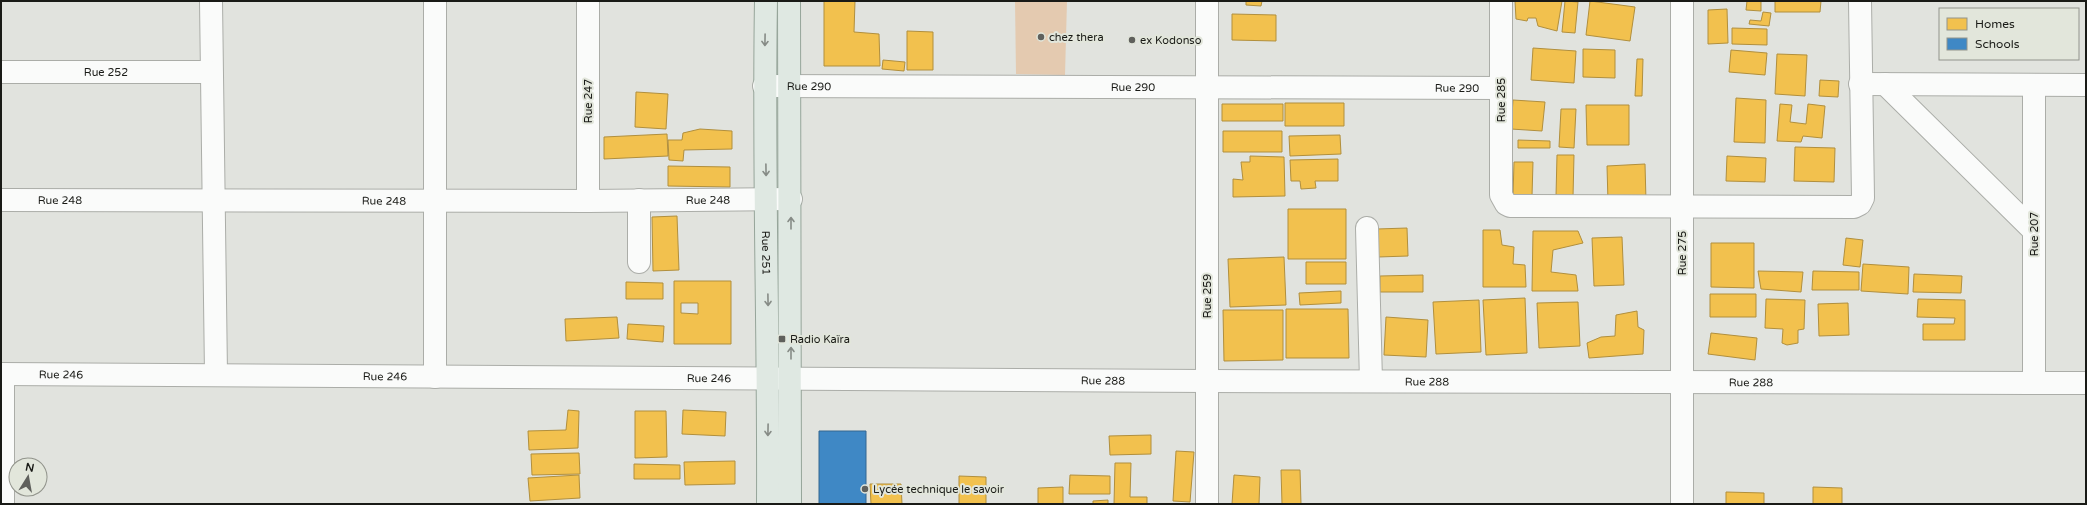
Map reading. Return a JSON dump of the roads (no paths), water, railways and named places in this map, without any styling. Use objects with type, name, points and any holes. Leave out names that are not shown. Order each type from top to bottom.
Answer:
[{"type":"main road","name":"Rue 251","points":[[766,1],[764,86],[769,378],[768,504]]},
{"type":"main road","points":[[789,1],[791,199],[790,504]]},
{"type":"street","points":[[211,1],[216,374]]},
{"type":"street","points":[[435,1],[435,377]]},
{"type":"street","name":"Rue 247","points":[[588,1],[588,201]]},
{"type":"street","name":"Rue 259","points":[[1207,1],[1207,504]]},
{"type":"street","name":"Rue 285","points":[[1501,1],[1502,200],[1510,206],[1682,207]]},
{"type":"street","name":"Rue 275","points":[[1682,1],[1682,504]]},
{"type":"street","points":[[1682,207],[1854,207],[1860,204],[1863,198],[1860,84],[1860,1]]},
{"type":"street","name":"Rue 252","points":[[1,72],[211,72]]},
{"type":"street","points":[[1860,84],[2086,85]]},
{"type":"street","points":[[1885,84],[2034,231]]},
{"type":"street","name":"Rue 207","points":[[2034,85],[2034,383]]},
{"type":"street","name":"Rue 290","points":[[764,86],[1501,88]]},
{"type":"street","name":"Rue 248","points":[[1,200],[588,201],[767,198],[791,199]]},
{"type":"street","points":[[639,200],[639,262]]},
{"type":"street","points":[[1367,228],[1371,381]]},
{"type":"street","points":[[2,374],[3,504]]},
{"type":"street","name":"Rue 246","points":[[2,374],[769,378]]},
{"type":"street","name":"Rue 288","points":[[769,378],[1207,381],[2086,383]]},
{"type":"place","name":"chez thera","points":[[1041,37]]},
{"type":"place","name":"ex Kodonso","points":[[1132,40]]},
{"type":"place","name":"Radio Kaïra","points":[[782,339]]},
{"type":"place","name":"Lycée technique le savoir","points":[[865,489]]}]
